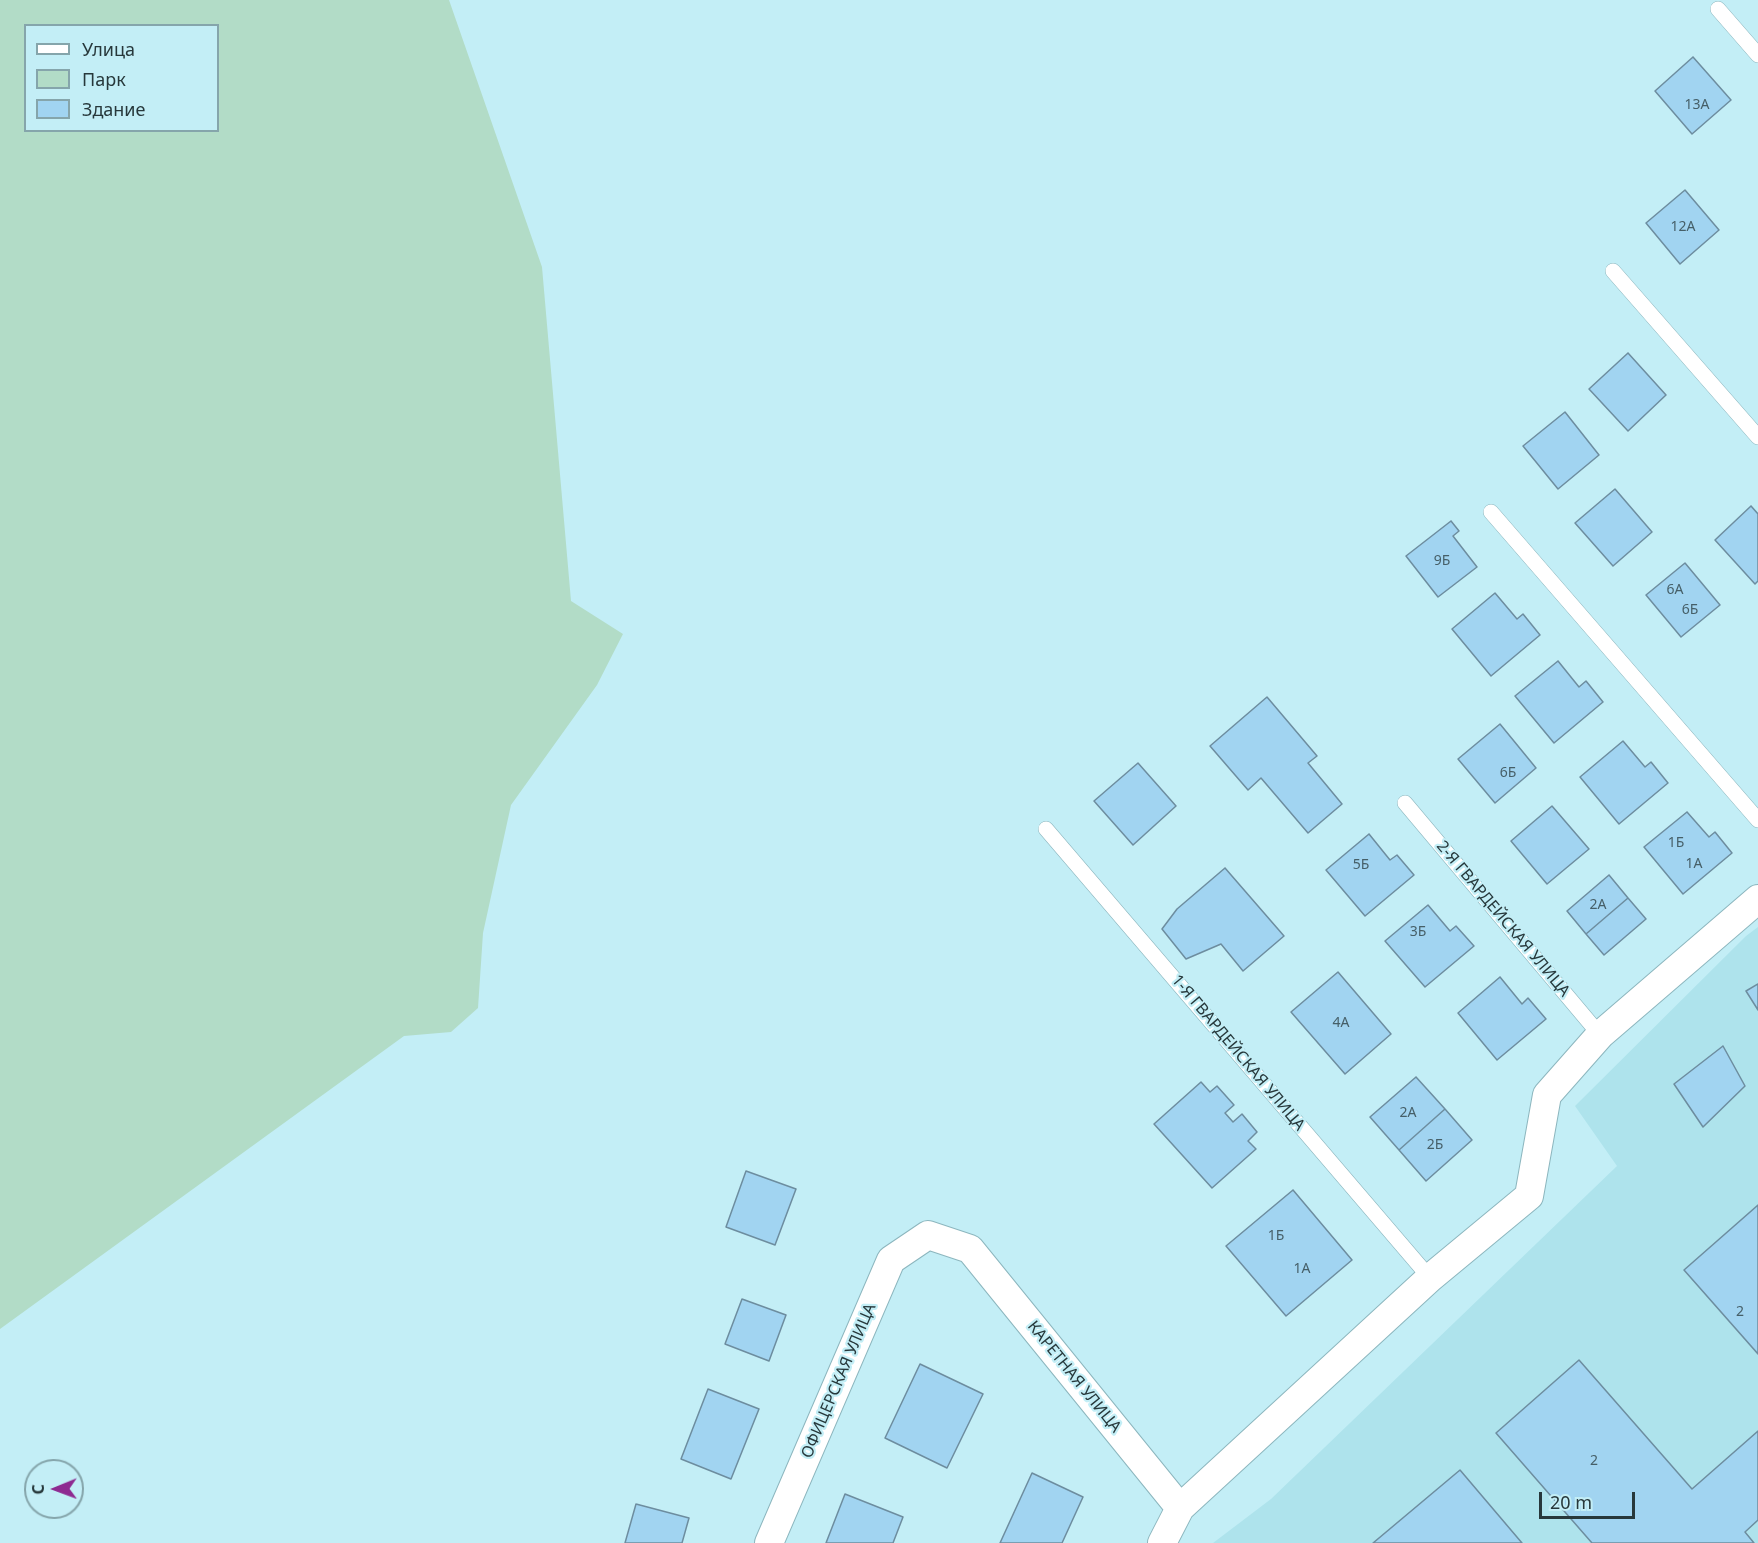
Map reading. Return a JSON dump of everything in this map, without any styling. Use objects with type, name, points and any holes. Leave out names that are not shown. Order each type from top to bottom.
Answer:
[{"type":"street","points":[[1162,1543],[1180,1508],[1430,1278],[1529,1196],[1547,1095],[1600,1035],[1758,899]]},
{"type":"street","name":"КАРЕТНАЯ УЛИЦА","points":[[928,1235],[969,1249],[1180,1508]]},
{"type":"street","name":"ОФИЦЕРСКАЯ УЛИЦА","points":[[769,1543],[891,1260],[928,1235]]},
{"type":"lane","points":[[1718,9],[1758,55]]},
{"type":"lane","points":[[1613,271],[1758,437]]},
{"type":"lane","points":[[1491,512],[1758,820]]},
{"type":"lane","name":"2-Я ГВАРДЕЙСКАЯ УЛИЦА","points":[[1405,803],[1600,1035]]},
{"type":"lane","name":"1-Я ГВАРДЕЙСКАЯ УЛИЦА","points":[[1046,829],[1430,1278]]},
{"type":"shaded area","points":[[1758,927],[1758,1543],[1213,1543],[1271,1499],[1617,1166],[1575,1106],[1746,936]]},
{"type":"green space","points":[[0,0],[449,0],[542,267],[571,601],[623,634],[597,685],[511,805],[483,933],[478,1008],[451,1032],[404,1036],[0,1329]]},
{"type":"building","points":[[1693,57],[1731,100],[1692,134],[1655,91]]},
{"type":"building","points":[[1685,190],[1719,230],[1680,264],[1646,223]]},
{"type":"building","points":[[1628,353],[1666,395],[1628,431],[1589,389]]},
{"type":"building","points":[[1565,412],[1599,455],[1558,489],[1523,446]]},
{"type":"building","points":[[1615,489],[1652,532],[1613,566],[1575,523]]},
{"type":"building","points":[[1751,506],[1758,514],[1758,581],[1755,584],[1715,540]]},
{"type":"building","points":[[1451,521],[1459,531],[1453,536],[1477,567],[1438,597],[1406,556]]},
{"type":"building","points":[[1685,563],[1720,605],[1681,637],[1646,595]]},
{"type":"building","points":[[1495,593],[1517,619],[1523,614],[1540,635],[1491,676],[1452,629]]},
{"type":"building","points":[[1558,661],[1579,687],[1586,681],[1603,702],[1554,743],[1515,696]]},
{"type":"building","points":[[1267,697],[1317,756],[1308,763],[1342,804],[1308,833],[1261,778],[1248,790],[1210,746]]},
{"type":"building","points":[[1500,724],[1536,768],[1495,803],[1458,759]]},
{"type":"building","points":[[1623,741],[1645,767],[1651,762],[1668,783],[1619,824],[1580,777]]},
{"type":"building","points":[[1138,763],[1176,806],[1133,845],[1094,801]]},
{"type":"building","points":[[1552,806],[1589,849],[1547,884],[1511,841]]},
{"type":"building","points":[[1687,812],[1709,837],[1715,832],[1732,853],[1683,894],[1644,847]]},
{"type":"building","points":[[1369,834],[1390,860],[1397,855],[1414,875],[1365,916],[1326,870]]},
{"type":"building","points":[[1225,868],[1284,936],[1243,971],[1221,944],[1186,959],[1162,929],[1177,909]]},
{"type":"building","points":[[1609,875],[1628,898],[1586,934],[1567,911]]},
{"type":"building","points":[[1628,898],[1646,919],[1604,955],[1586,934]]},
{"type":"building","points":[[1428,905],[1450,931],[1456,926],[1474,946],[1425,987],[1385,941]]},
{"type":"building","points":[[1338,972],[1391,1034],[1345,1074],[1291,1012]]},
{"type":"building","points":[[1500,977],[1522,1004],[1528,998],[1546,1019],[1497,1060],[1458,1013]]},
{"type":"building","points":[[1758,984],[1758,1010],[1746,991]]},
{"type":"building","points":[[1723,1046],[1745,1086],[1703,1127],[1674,1084]]},
{"type":"building","points":[[1416,1077],[1445,1109],[1399,1150],[1370,1117]]},
{"type":"building","points":[[1201,1082],[1210,1092],[1217,1086],[1234,1105],[1225,1113],[1233,1122],[1242,1114],[1257,1132],[1248,1141],[1256,1149],[1212,1188],[1154,1124]]},
{"type":"building","points":[[1445,1109],[1472,1140],[1426,1181],[1399,1150]]},
{"type":"building","points":[[746,1171],[796,1189],[775,1245],[726,1227]]},
{"type":"building","points":[[1293,1190],[1352,1260],[1286,1316],[1226,1246]]},
{"type":"building","points":[[1758,1205],[1758,1354],[1684,1270]]},
{"type":"building","points":[[742,1299],[786,1315],[769,1361],[725,1344]]},
{"type":"building","points":[[1579,1360],[1692,1489],[1758,1431],[1758,1520],[1745,1532],[1754,1543],[1592,1543],[1496,1433]]},
{"type":"building","points":[[920,1364],[983,1394],[947,1468],[885,1438]]},
{"type":"building","points":[[708,1389],[759,1409],[731,1479],[681,1459]]},
{"type":"building","points":[[1460,1470],[1522,1543],[1373,1543]]},
{"type":"building","points":[[1032,1473],[1083,1497],[1062,1543],[1000,1543]]},
{"type":"building","points":[[845,1494],[903,1517],[893,1543],[826,1543]]},
{"type":"building","points":[[636,1504],[689,1518],[682,1543],[625,1543]]}]
